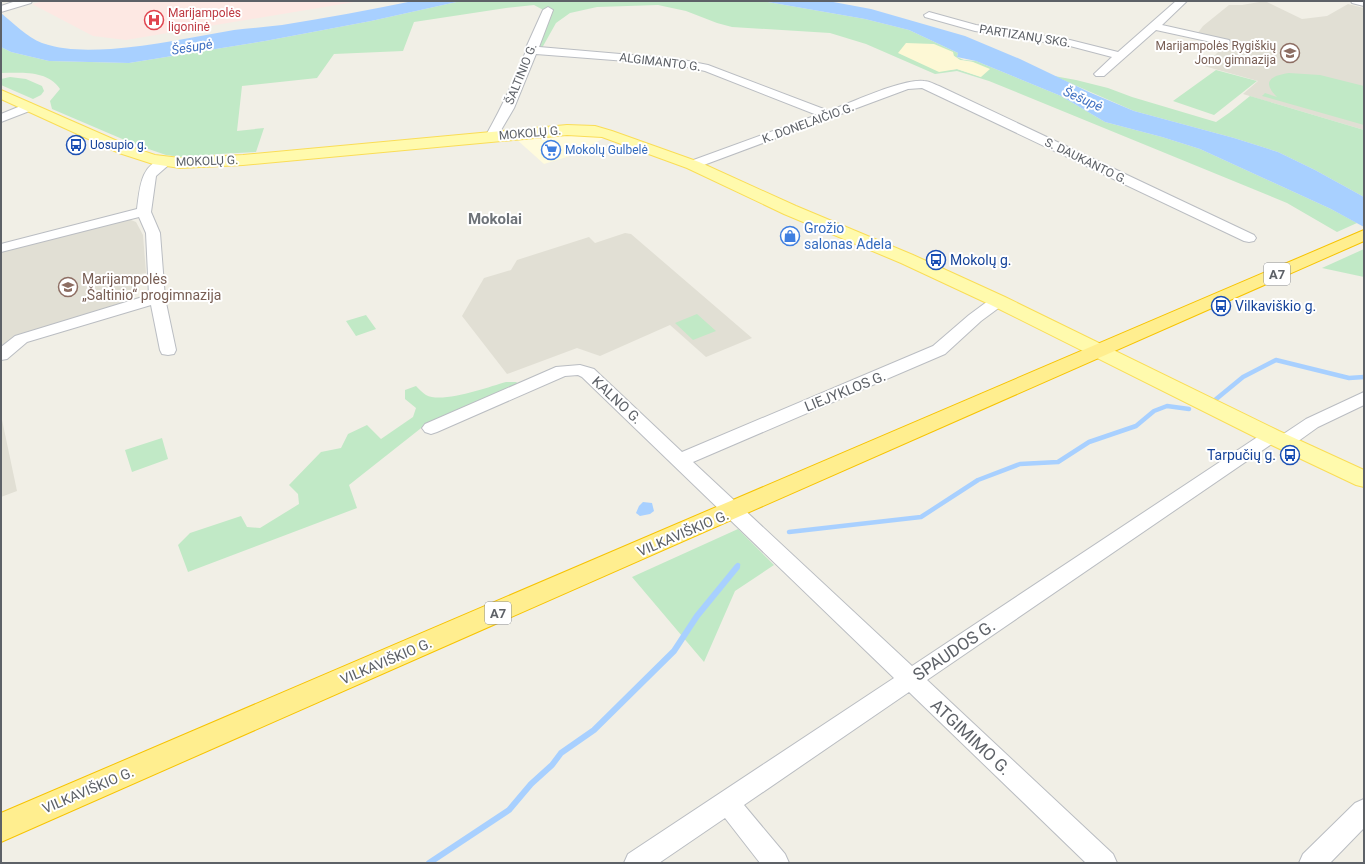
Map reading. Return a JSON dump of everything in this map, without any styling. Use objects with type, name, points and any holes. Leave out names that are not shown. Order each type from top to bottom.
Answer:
[{"type":"highway","name":"VILKAVIŠKIO G.","points":[[1,828],[1364,236]]},
{"type":"main road","name":"MOKOLŲ G.","points":[[1,94],[125,150],[165,162],[194,163],[243,160],[567,130],[595,131],[621,138],[693,165],[790,210],[907,259],[1099,352]]},
{"type":"main road","points":[[1099,352],[1278,440],[1364,480]]},
{"type":"street","points":[[1100,74],[1182,1]]},
{"type":"street","points":[[1356,1],[1364,3]]},
{"type":"street","points":[[1,9],[22,2]]},
{"type":"street","name":"ŠALTINIO G.","points":[[491,137],[508,108],[548,10]]},
{"type":"street","name":"PARTIZANŲ SKG.","points":[[929,15],[975,28],[1070,43],[1121,56]]},
{"type":"street","points":[[1154,26],[1225,42]]},
{"type":"street","name":"ALGIMANTO G.","points":[[531,50],[678,62],[708,68],[829,115]]},
{"type":"street","name":"K. DONELAIČIO G.","points":[[693,165],[906,86],[923,84]]},
{"type":"street","name":"S. DAUKANTO G.","points":[[923,84],[935,88],[1249,238]]},
{"type":"street","points":[[1,118],[28,107]]},
{"type":"street","points":[[165,162],[153,170],[149,176],[144,212],[153,233],[157,298],[168,350]]},
{"type":"street","points":[[1,248],[144,212]]},
{"type":"street","points":[[1,355],[21,339],[157,298]]},
{"type":"street","name":"LIEJYKLOS G.","points":[[680,460],[939,350],[975,318],[998,302]]},
{"type":"street","name":"KALNO G.","points":[[431,428],[545,377],[562,371],[580,370],[588,374],[734,510]]},
{"type":"street","name":"SPAUDOS G.","points":[[637,863],[910,679],[1278,440],[1292,436],[1312,422],[1364,398]]},
{"type":"street","name":"ATGIMIMO G.","points":[[734,510],[1104,863]]},
{"type":"street","points":[[727,802],[776,863]]},
{"type":"street","points":[[1312,863],[1364,811]]},
{"type":"shaded area","name":"Marijampolės ligoninė","points":[[44,1],[360,1],[126,40],[93,36],[32,4]]},
{"type":"shaded area","name":"Marijampolės Rygiškių Jono gimnazija","points":[[1265,1],[1302,19],[1327,16],[1348,4],[1364,8],[1364,130],[1243,94],[1258,81],[1204,66],[1229,41],[1197,34],[1203,26],[1229,5],[1242,5]]},
{"type":"shaded area","points":[[569,134],[604,138],[573,155],[544,164],[516,139]]},
{"type":"shaded area","name":"Marijampolės „Šaltinio“ progimnazija","points":[[126,218],[136,222],[143,235],[146,273],[136,275],[134,299],[16,337],[1,348],[1,251]]},
{"type":"shaded area","points":[[625,233],[631,234],[752,338],[706,357],[670,325],[600,356],[577,348],[507,374],[462,316],[484,278],[511,270],[517,260],[589,237],[595,243]]},
{"type":"shaded area","points":[[1,415],[17,491],[1,497]]},
{"type":"green space","points":[[461,1],[762,1],[865,19],[909,30],[958,53],[957,57],[964,60],[976,61],[1061,96],[1105,122],[1200,149],[1331,209],[1357,223],[1337,232],[1287,203],[989,81],[957,71],[935,74],[866,44],[830,33],[732,27],[686,11],[658,5],[597,7],[570,13],[556,23],[542,48],[535,47],[549,13],[534,5],[414,22],[403,51],[334,54],[317,78],[242,86],[237,131],[264,128],[256,152],[219,154],[188,158],[166,155],[134,144],[52,109],[50,101],[60,89],[48,78],[25,73],[1,73],[1,47],[11,52],[49,61],[129,63],[265,41],[371,21]],"holes":[[[954,56],[960,60],[973,62],[981,77],[957,69],[939,71]]]},
{"type":"green space","points":[[1216,70],[1257,81],[1214,115],[1173,101]]},
{"type":"green space","points":[[1289,73],[1320,75],[1364,86],[1364,125],[1262,96],[1265,93],[1277,97],[1270,87],[1270,80],[1277,76]]},
{"type":"green space","points":[[1054,76],[1108,88],[1132,97],[1216,122],[1250,96],[1364,130],[1364,197],[1315,170],[1278,152],[1234,138],[1134,111]]},
{"type":"green space","points":[[10,77],[26,79],[42,86],[44,91],[41,95],[33,99],[1,85],[1,79]]},
{"type":"green space","points":[[1364,249],[1364,277],[1322,268]]},
{"type":"green space","points":[[697,314],[716,331],[693,340],[675,323]]},
{"type":"green space","points":[[366,315],[376,329],[356,336],[346,321]]},
{"type":"green space","points":[[506,382],[517,382],[512,389],[425,425],[349,485],[357,508],[188,572],[178,545],[190,533],[241,516],[247,527],[260,528],[299,504],[298,494],[289,485],[321,452],[341,448],[348,434],[367,425],[381,439],[413,417],[416,408],[405,399],[405,390],[416,386],[426,395],[443,397],[465,394]]},
{"type":"green space","points":[[162,438],[168,459],[132,472],[125,450]]},
{"type":"green space","points":[[738,529],[774,565],[735,591],[704,662],[632,577]]},
{"type":"sand","points":[[906,43],[934,44],[953,52],[954,56],[960,60],[973,62],[990,69],[981,77],[957,69],[939,72],[898,53]]},
{"type":"water","name":"Šešupė","points":[[413,1],[461,1],[371,21],[265,41],[129,63],[49,61],[11,52],[1,47],[1,13],[26,34],[42,43],[68,49],[94,50],[142,46],[234,30],[282,25]]},
{"type":"water","name":"Šešupė","points":[[762,1],[828,1],[871,9],[965,36],[1020,59],[1091,93],[1134,111],[1234,138],[1278,152],[1315,170],[1364,197],[1364,227],[1331,209],[1200,149],[1105,122],[1061,96],[976,61],[957,57],[958,53],[909,30],[865,19]]},
{"type":"water","points":[[643,502],[652,503],[654,511],[650,514],[640,516],[636,513],[639,506]]},
{"type":"waterway","points":[[1215,400],[1243,377],[1276,360],[1349,378],[1364,377]]},
{"type":"waterway","points":[[789,532],[921,517],[978,480],[1020,464],[1058,462],[1089,442],[1136,426],[1154,411],[1167,406],[1189,409]]},
{"type":"waterway","points":[[429,863],[509,810],[531,784],[552,765],[561,753],[594,730],[674,651],[697,616],[737,567]]},
{"type":"place","name":"Marijampolės ligoninė","points":[[154,20]]},
{"type":"place","name":"Marijampolės Rygiškių Jono gimnazija","points":[[1290,53]]},
{"type":"place","name":"Uosupio g.","points":[[76,145]]},
{"type":"place","name":"Mokolų Gulbelė","points":[[551,150]]},
{"type":"place","name":"Grožio salonas Adela","points":[[790,236]]},
{"type":"place","name":"Mokolų g.","points":[[936,260]]},
{"type":"place","name":"Marijampolės „Šaltinio“ progimnazija","points":[[68,287]]},
{"type":"place","name":"Vilkaviškio g.","points":[[1221,306]]},
{"type":"place","name":"Tarpučių g.","points":[[1290,455]]},
{"type":"district","name":"Mokolai","points":[[495,219]]}]
